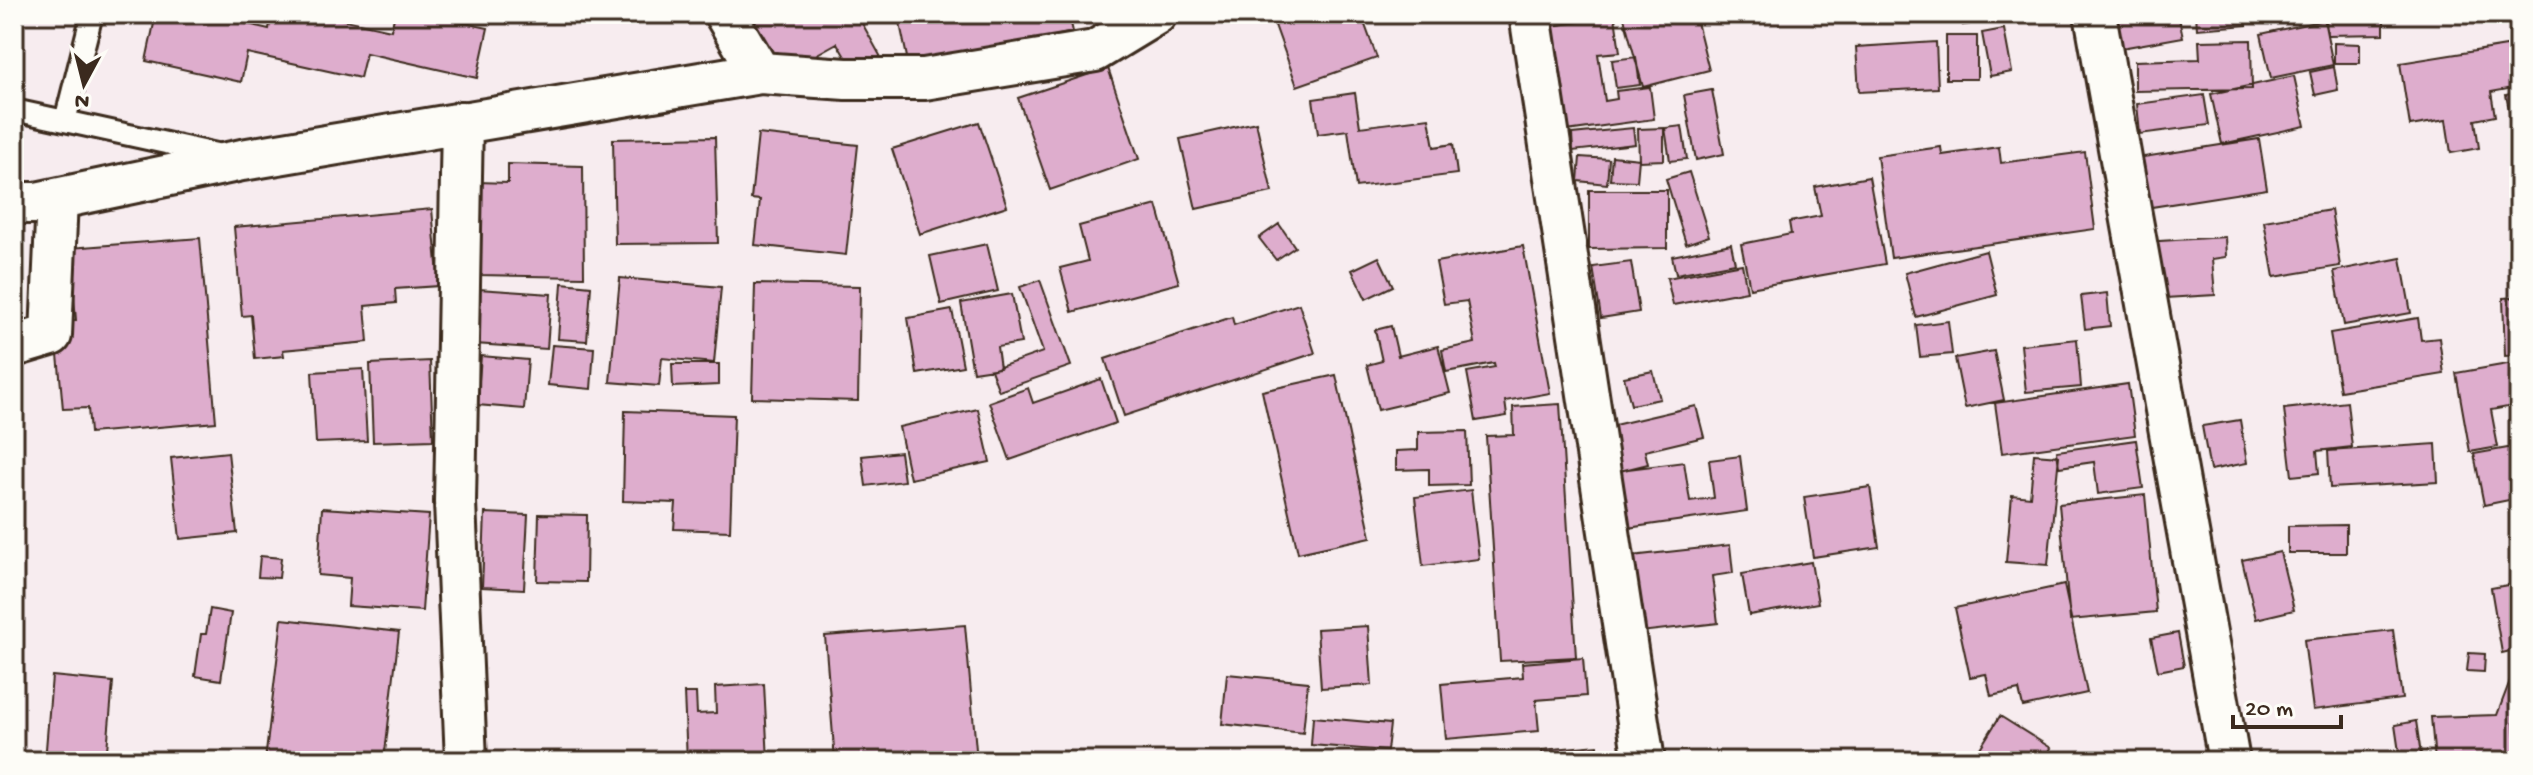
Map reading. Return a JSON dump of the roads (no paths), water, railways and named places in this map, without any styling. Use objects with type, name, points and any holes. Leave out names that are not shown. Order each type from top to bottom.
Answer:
[{"type":"street","points":[[725,14],[760,73]]},
{"type":"street","points":[[14,203],[57,199],[242,160],[760,73],[846,79],[924,79],[1095,51],[1156,14]]},
{"type":"street","points":[[1530,14],[1644,761]]},
{"type":"street","points":[[2095,14],[2229,761]]},
{"type":"street","points":[[462,122],[455,502],[466,761]]},
{"type":"street","points":[[14,346],[51,335],[57,199]]},
{"type":"lane","points":[[65,121],[92,14]]},
{"type":"lane","points":[[14,110],[242,160]]}]
